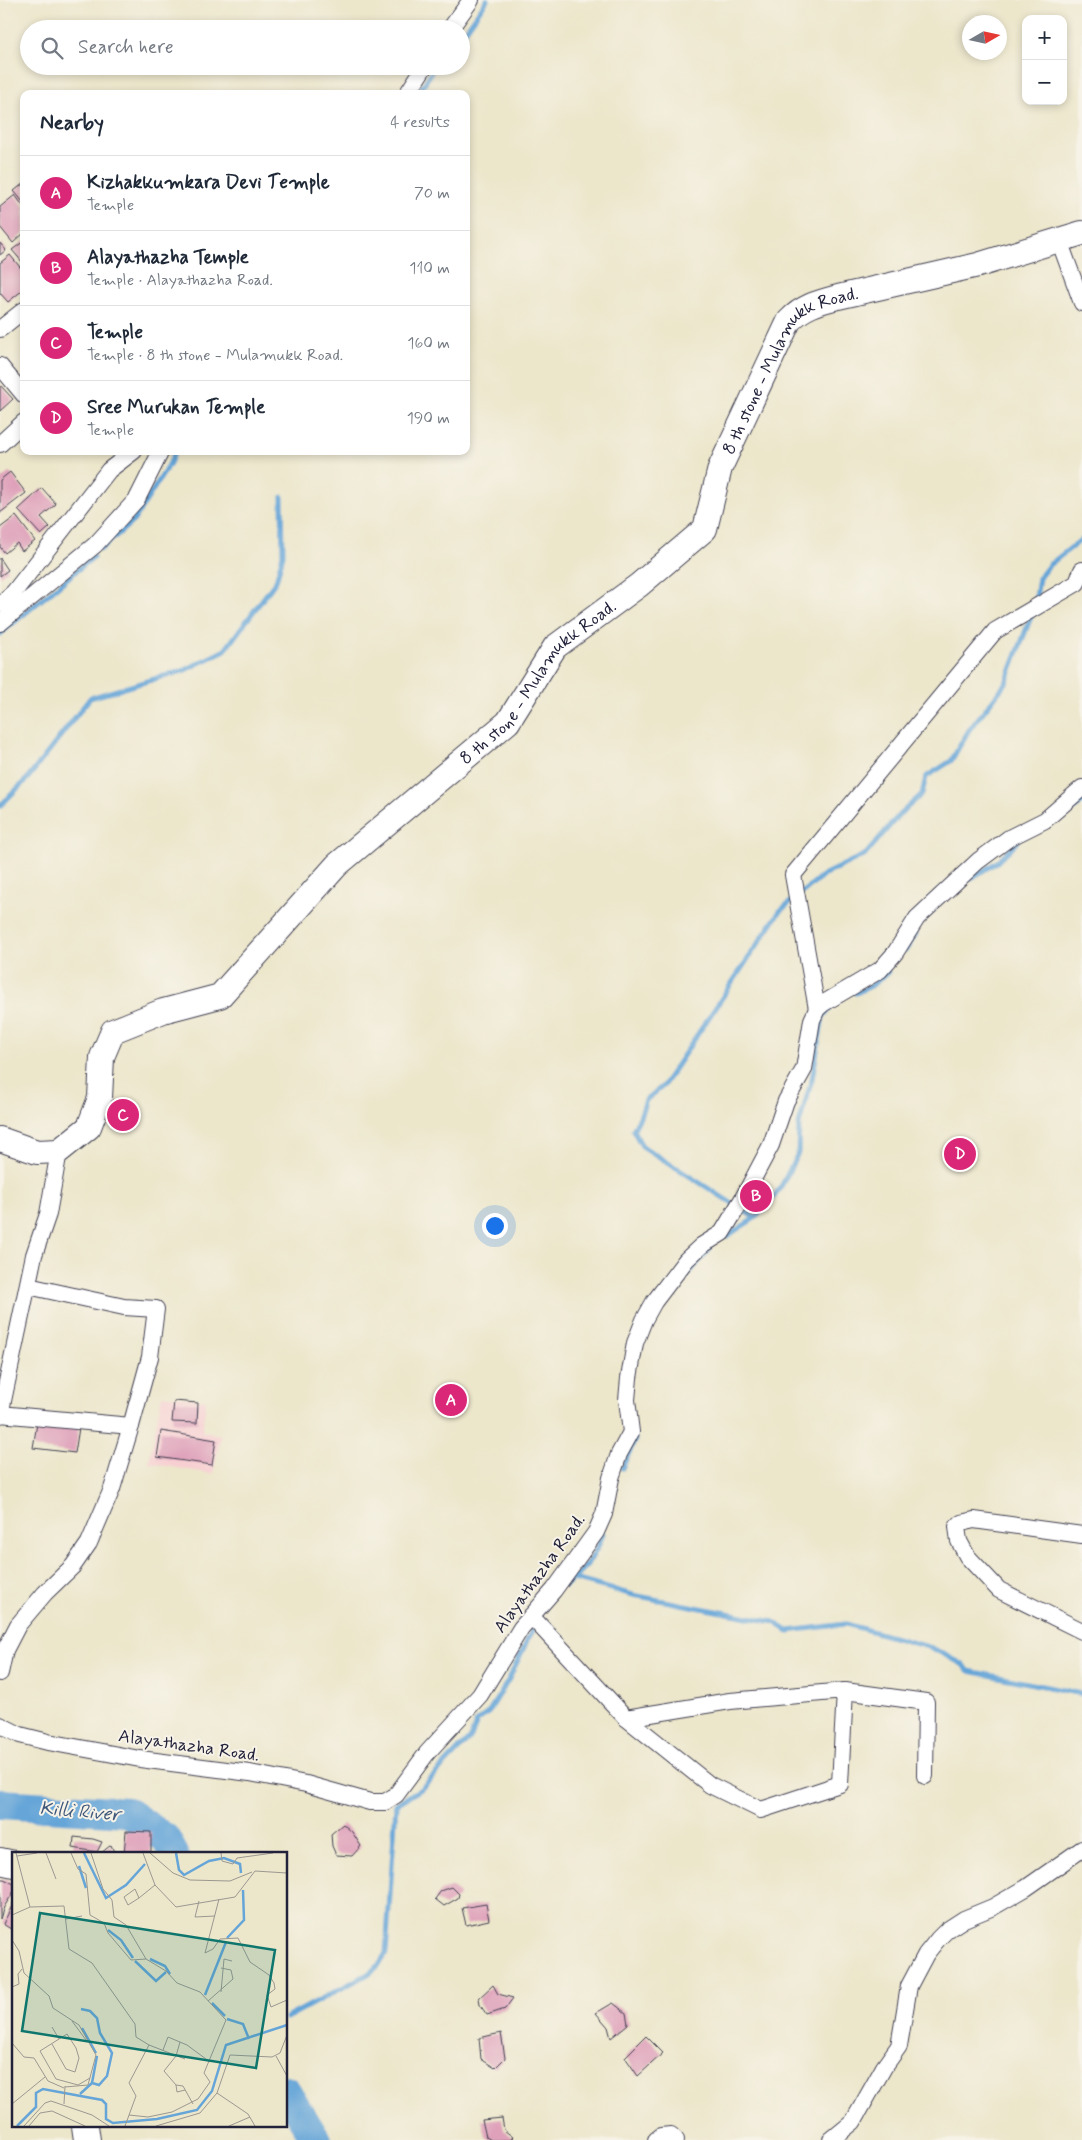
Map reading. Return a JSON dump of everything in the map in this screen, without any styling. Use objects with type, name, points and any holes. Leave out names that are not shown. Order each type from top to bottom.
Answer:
[{"type":"main road","name":"8 th stone - Mulamukk Road.","points":[[59,1151],[89,1128],[100,1098],[102,1057],[113,1031],[163,1010],[220,996],[337,865],[508,722],[556,647],[639,585],[705,530],[720,468],[786,328],[798,311],[838,296],[978,265],[1082,233]]},
{"type":"main road","points":[[0,1139],[37,1152],[59,1151]]},
{"type":"street","points":[[456,20],[470,0]]},
{"type":"street","points":[[410,90],[419,75]]},
{"type":"street","points":[[1059,240],[1082,303]]},
{"type":"street","points":[[0,329],[20,313]]},
{"type":"street","points":[[0,366],[20,390]]},
{"type":"street","points":[[0,444],[20,426]]},
{"type":"street","points":[[0,604],[20,585],[109,470],[129,455]]},
{"type":"street","points":[[0,623],[95,544],[137,499],[159,455]]},
{"type":"street","points":[[817,1009],[793,875],[995,631],[1077,583],[1082,570]]},
{"type":"street","points":[[817,1009],[880,970],[894,953],[917,918],[978,861],[1010,838],[1045,820],[1082,788]]},
{"type":"street","name":"Alayathazha Road.","points":[[0,1725],[20,1735],[75,1747],[140,1759],[250,1773],[306,1784],[370,1802],[385,1802],[396,1795],[427,1754],[480,1695],[521,1628],[554,1590],[596,1532],[604,1514],[611,1478],[619,1454],[631,1432],[627,1400],[629,1378],[635,1343],[644,1320],[654,1302],[686,1260],[702,1246],[722,1233],[738,1207],[771,1144],[786,1101],[804,1069],[809,1030],[817,1009]]},
{"type":"street","points":[[59,1151],[48,1214],[34,1255],[0,1414],[131,1426]]},
{"type":"street","points":[[0,1673],[5,1650],[18,1625],[45,1593],[73,1566],[89,1544],[112,1489],[131,1426],[150,1356],[156,1309],[124,1307],[28,1286]]},
{"type":"street","points":[[1082,1535],[974,1520],[961,1522],[957,1527],[959,1540],[967,1556],[999,1590],[1082,1631]]},
{"type":"street","points":[[531,1616],[626,1718],[710,1785],[761,1810],[840,1784],[845,1691]]},
{"type":"street","points":[[626,1718],[730,1701],[845,1691],[926,1702],[925,1776]]},
{"type":"street","points":[[831,2140],[853,2122],[884,2067],[899,2046],[909,1986],[926,1954],[938,1939],[947,1930],[964,1919],[993,1907],[1026,1888],[1082,1849]]},
{"type":"street","points":[[656,2140],[667,2134],[676,2140]]},
{"type":"shaded area","points":[[162,1395],[206,1400],[202,1432],[221,1435],[213,1474],[149,1463]]},
{"type":"building","points":[[20,186],[20,198],[14,191]]},
{"type":"building","points":[[15,195],[20,202],[20,237],[13,243],[0,227],[0,207]]},
{"type":"building","points":[[0,243],[6,250],[0,255]]},
{"type":"building","points":[[20,244],[20,259],[12,250]]},
{"type":"building","points":[[10,255],[20,267],[20,292],[8,302],[0,293],[0,263]]},
{"type":"building","points":[[0,385],[13,399],[0,411]]},
{"type":"building","points":[[10,472],[26,493],[0,513],[0,480]]},
{"type":"building","points":[[42,488],[56,504],[41,517],[50,527],[41,535],[18,510]]},
{"type":"building","points":[[16,516],[35,541],[22,551],[17,543],[5,553],[0,547],[0,528]]},
{"type":"building","points":[[0,558],[8,570],[0,576]]},
{"type":"building","points":[[133,1102],[137,1122],[113,1127],[109,1107]]},
{"type":"building","points":[[757,1181],[764,1193],[765,1200],[756,1215],[742,1206]]},
{"type":"building","points":[[457,1393],[462,1410],[455,1411],[450,1403],[443,1402],[442,1398]]},
{"type":"building","points":[[174,1401],[198,1403],[197,1423],[172,1422]]},
{"type":"building","points":[[37,1423],[79,1428],[75,1453],[33,1448]]},
{"type":"building","points":[[161,1431],[216,1440],[212,1465],[157,1457]]},
{"type":"building","points":[[343,1824],[352,1832],[361,1846],[352,1856],[336,1855],[332,1846],[331,1834]]},
{"type":"building","points":[[126,1831],[151,1832],[151,1852],[124,1852]]},
{"type":"building","points":[[74,1837],[102,1842],[97,1852],[73,1848]]},
{"type":"building","points":[[111,1845],[114,1852],[102,1852]]},
{"type":"building","points":[[0,1879],[4,1879],[12,1883],[12,1894],[4,1907],[0,1919]]},
{"type":"building","points":[[452,1887],[459,1894],[458,1898],[444,1906],[435,1899],[441,1891]]},
{"type":"building","points":[[486,1904],[489,1920],[466,1925],[462,1908]]},
{"type":"building","points":[[12,1906],[12,1930],[3,1924]]},
{"type":"building","points":[[493,1985],[498,1994],[513,1998],[505,2009],[487,2015],[480,2005],[479,1998]]},
{"type":"building","points":[[613,2003],[626,2013],[628,2024],[611,2038],[608,2027],[596,2013]]},
{"type":"building","points":[[501,2033],[505,2058],[495,2068],[481,2059],[479,2038]]},
{"type":"building","points":[[646,2036],[663,2053],[638,2076],[625,2057]]},
{"type":"building","points":[[502,2118],[504,2130],[513,2137],[510,2140],[491,2140],[486,2137],[482,2120]]},
{"type":"waterway","points":[[470,24],[487,0]]},
{"type":"waterway","points":[[420,90],[430,75]]},
{"type":"waterway","points":[[101,549],[134,520],[173,455]]},
{"type":"waterway","points":[[0,806],[28,778],[90,698],[185,670],[225,650],[276,581],[283,555],[282,497]]},
{"type":"waterway","points":[[1035,604],[1039,578],[1049,565],[1082,539]]},
{"type":"waterway","points":[[0,634],[93,557]]},
{"type":"waterway","points":[[755,1218],[642,1146],[633,1130],[646,1100],[663,1086],[780,911],[823,875],[866,854],[899,815],[922,794],[926,777],[951,761],[969,730],[1006,683],[1032,614]]},
{"type":"waterway","points":[[1056,820],[1082,802]]},
{"type":"waterway","points":[[970,879],[997,862],[1018,841]]},
{"type":"waterway","points":[[906,950],[916,934]]},
{"type":"waterway","points":[[856,993],[871,986],[888,972]]},
{"type":"waterway","points":[[727,1236],[755,1218],[774,1197],[798,1153],[799,1124],[812,1079],[823,1016],[831,1007]]},
{"type":"waterway","points":[[665,1299],[675,1291],[710,1248]]},
{"type":"waterway","points":[[622,1468],[635,1440]]},
{"type":"waterway","points":[[565,1586],[588,1563],[603,1534]]},
{"type":"waterway","points":[[574,1579],[633,1595],[774,1622],[788,1631],[846,1624],[932,1648],[962,1664],[969,1671],[1082,1694]]},
{"type":"waterway","points":[[395,1805],[421,1789],[471,1737],[477,1721],[488,1713],[509,1679],[535,1624]]},
{"type":"waterway","name":"Killi River","points":[[0,1804],[127,1812],[165,1838],[173,1852]]},
{"type":"waterway","points":[[288,2017],[368,1974],[378,1966],[386,1953],[396,1805]]},
{"type":"waterway","name":"Killi River","points":[[288,2094],[316,2140]]},
{"type":"place","name":"Temple","points":[[123,1115]]},
{"type":"place","name":"Sree Murukan Temple","points":[[960,1154]]},
{"type":"place","name":"Alayathazha Temple","points":[[756,1196]]},
{"type":"place","name":"Kizhakkumkara Devi Temple","points":[[451,1400]]}]
